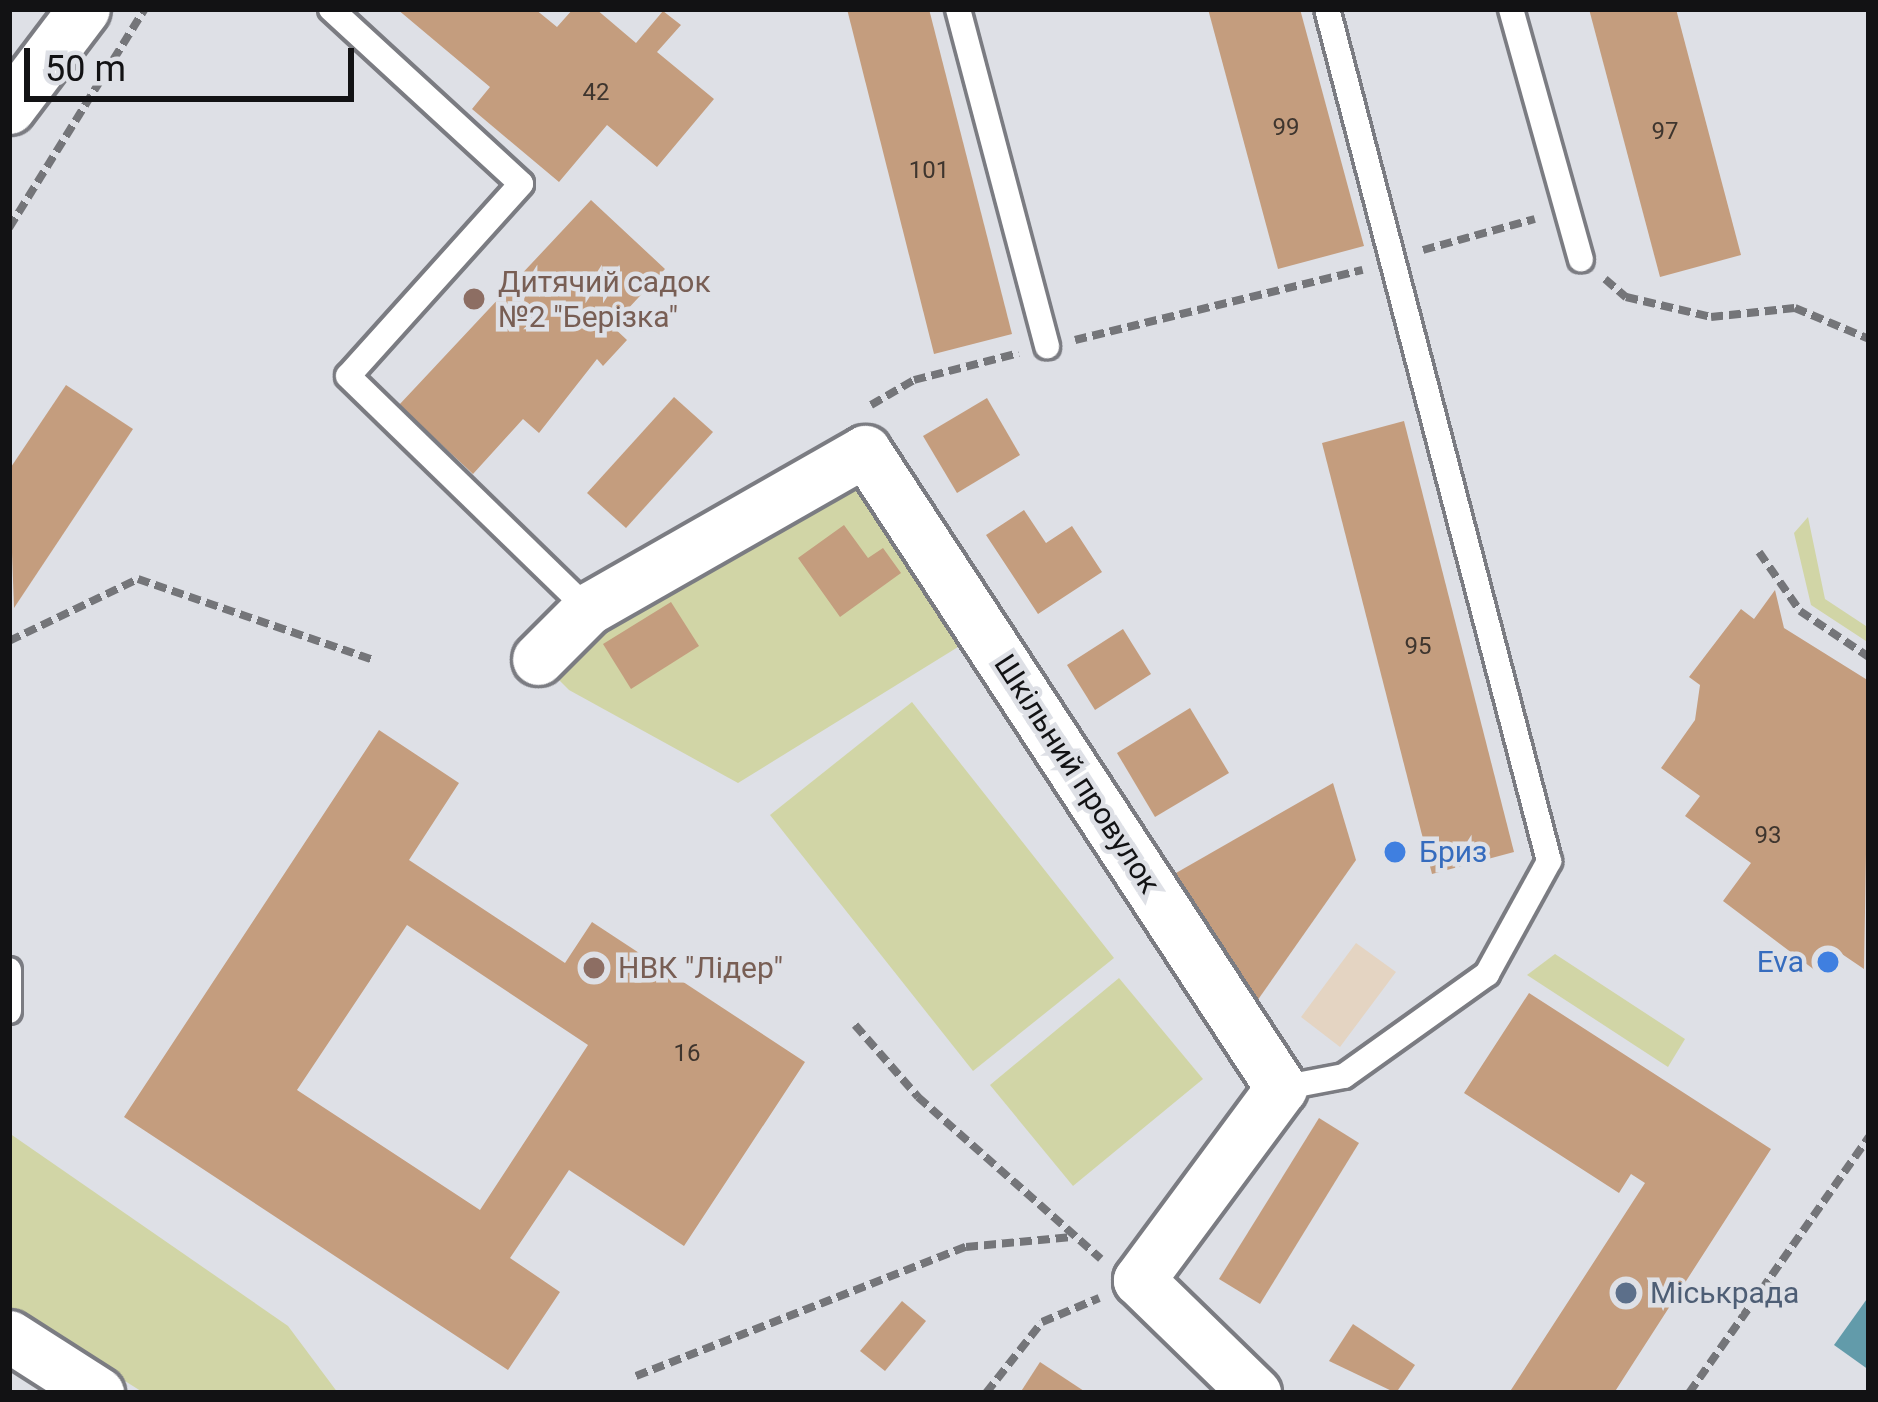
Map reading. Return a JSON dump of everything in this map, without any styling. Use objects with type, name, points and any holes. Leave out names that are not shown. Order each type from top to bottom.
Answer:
[{"type":"street","points":[[9,108],[83,9]]},
{"type":"street","name":"Шкільний провулок","points":[[538,659],[588,609],[866,451],[1281,1088]]},
{"type":"street","points":[[1255,1393],[1138,1280],[1281,1088]]},
{"type":"street","points":[[9,1336],[98,1393]]},
{"type":"lane","points":[[331,9],[521,184],[348,376],[588,609]]},
{"type":"lane","points":[[958,9],[1047,346]]},
{"type":"lane","points":[[1281,1088],[1344,1076],[1487,974],[1549,861],[1327,9]]},
{"type":"lane","points":[[1511,9],[1581,259]]},
{"type":"lane","points":[[9,970],[9,1011]]},
{"type":"path","points":[[9,227],[145,9]]},
{"type":"path","points":[[1759,552],[1800,611],[1869,657]]},
{"type":"path","points":[[9,641],[138,579],[374,660]]},
{"type":"path","points":[[855,1025],[1072,1237],[1138,1280]]},
{"type":"path","points":[[1689,1393],[1869,1137]]},
{"type":"path","points":[[636,1376],[966,1247],[1072,1237]]},
{"type":"path","points":[[986,1393],[1042,1322],[1138,1280]]},
{"type":"shaded area","points":[[1356,943],[1396,972],[1340,1047],[1301,1017]]},
{"type":"green space","points":[[842,465],[958,647],[738,783],[569,690],[538,659]]},
{"type":"green space","points":[[1808,517],[1825,599],[1869,628],[1869,643],[1811,605],[1794,533]]},
{"type":"green space","points":[[912,702],[1114,958],[973,1071],[770,815]]},
{"type":"green space","points":[[1555,954],[1685,1039],[1668,1067],[1527,975]]},
{"type":"green space","points":[[1119,978],[1203,1079],[1073,1186],[990,1085]]},
{"type":"green space","points":[[9,1133],[288,1326],[338,1393],[144,1393],[9,1308]]},
{"type":"water","points":[[1869,1296],[1869,1370],[1834,1345]]},
{"type":"building","points":[[397,9],[535,9],[557,27],[573,9],[596,9],[636,43],[663,11],[681,25],[657,52],[714,99],[657,167],[607,125],[559,182],[472,109],[490,87]]},
{"type":"building","points":[[847,9],[929,9],[1012,334],[934,354]]},
{"type":"building","points":[[1208,9],[1300,9],[1364,246],[1278,269]]},
{"type":"building","points":[[1589,9],[1676,9],[1741,255],[1660,277]]},
{"type":"building","points":[[591,200],[665,269],[612,326],[627,340],[603,366],[597,359],[539,433],[523,419],[473,474],[399,405]]},
{"type":"building","points":[[66,385],[133,429],[14,608],[9,470]]},
{"type":"building","points":[[674,397],[713,432],[626,528],[587,493]]},
{"type":"building","points":[[987,398],[1020,455],[957,493],[923,436]]},
{"type":"building","points":[[1404,421],[1514,852],[1432,874],[1322,443]]},
{"type":"building","points":[[1024,510],[1046,543],[1072,526],[1102,572],[1038,614],[986,535]]},
{"type":"building","points":[[844,525],[868,558],[883,548],[901,573],[840,617],[798,558]]},
{"type":"building","points":[[1775,590],[1784,628],[1869,681],[1864,969],[1836,950],[1820,974],[1723,901],[1751,863],[1685,816],[1700,796],[1661,768],[1695,720],[1700,685],[1689,677],[1741,609],[1754,619]]},
{"type":"building","points":[[671,602],[699,646],[631,689],[603,644]]},
{"type":"building","points":[[1123,629],[1151,674],[1095,710],[1067,665]]},
{"type":"building","points":[[1190,708],[1229,773],[1155,817],[1117,753]]},
{"type":"building","points":[[379,730],[459,783],[409,860],[565,963],[592,922],[805,1062],[684,1246],[569,1170],[510,1258],[560,1292],[508,1370],[124,1117]],"holes":[[[407,925],[588,1045],[480,1210],[297,1090]]]},
{"type":"building","points":[[1333,783],[1356,860],[1250,1011],[1169,877]]},
{"type":"building","name":"Міськрада","points":[[1529,993],[1771,1149],[1614,1393],[1509,1393],[1645,1183],[1631,1174],[1619,1193],[1464,1093]]},
{"type":"building","points":[[1319,1118],[1359,1143],[1260,1304],[1219,1279]]},
{"type":"building","points":[[902,1301],[926,1321],[885,1371],[860,1351]]},
{"type":"building","points":[[1353,1324],[1415,1365],[1396,1393],[1329,1361]]},
{"type":"building","points":[[1040,1362],[1087,1393],[1020,1393]]},
{"type":"place","name":"Дитячий садок №2 \"Берізка\"","points":[[474,299]]},
{"type":"place","name":"Бриз","points":[[1395,852]]},
{"type":"place","name":"Eva","points":[[1828,962]]},
{"type":"place","name":"НВК \"Лідер\"","points":[[594,968]]},
{"type":"place","name":"Міськрада","points":[[1626,1293]]}]
